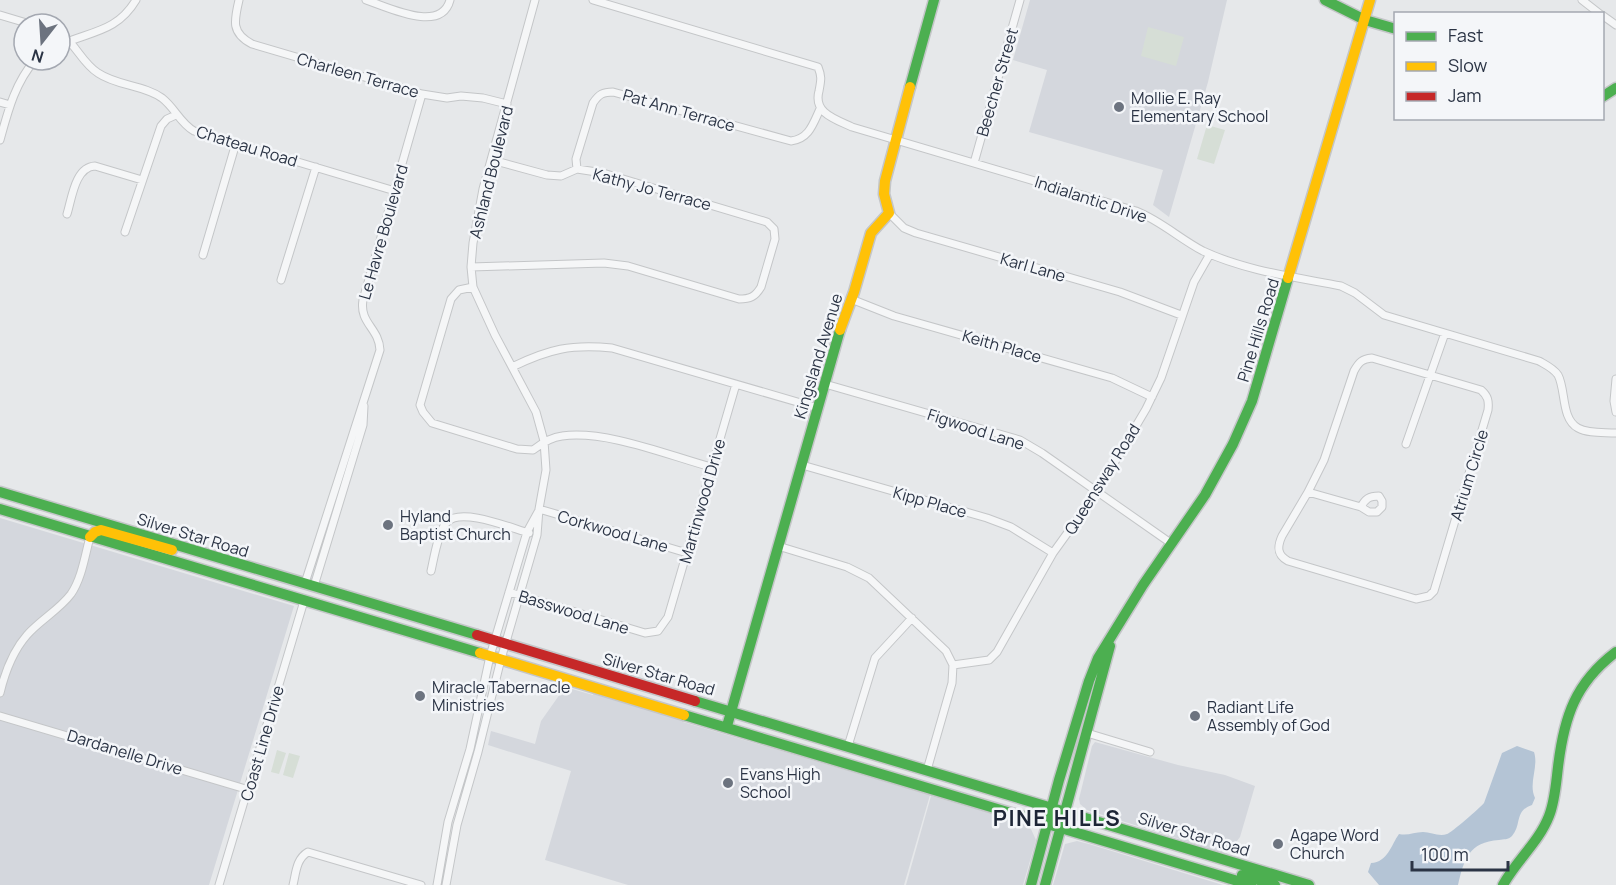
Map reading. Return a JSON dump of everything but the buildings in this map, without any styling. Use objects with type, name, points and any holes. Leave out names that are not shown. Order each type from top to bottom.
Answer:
[{"type":"main road","points":[[889,213],[884,198],[884,188],[894,140],[934,0]]},
{"type":"main road","points":[[1325,0],[1365,20],[1394,29]]},
{"type":"main road","name":"Pine Hills Road","points":[[1031,885],[1051,806],[1098,658],[1113,637],[1136,596],[1216,477],[1245,419],[1264,367],[1371,1]]},
{"type":"main road","name":"Kingsland Avenue","points":[[727,726],[825,384],[871,233],[889,213]]},
{"type":"main road","name":"Silver Star Road","points":[[0,492],[1065,810],[1301,884]]},
{"type":"main road","points":[[0,508],[28,511],[82,526],[93,520]]},
{"type":"main road","name":"Silver Star Road","points":[[0,508],[1251,885]]},
{"type":"main road","points":[[90,537],[101,530],[157,547],[226,560]]},
{"type":"main road","points":[[218,575],[250,578],[300,592],[309,585]]},
{"type":"main road","points":[[304,601],[309,597],[323,596],[412,623],[429,621]]},
{"type":"main road","name":"Pine Hills Road","points":[[1045,885],[1113,637]]},
{"type":"main road","points":[[1503,885],[1516,862],[1549,817],[1554,798],[1561,733],[1578,689],[1590,673],[1616,652]]},
{"type":"main road","points":[[899,778],[915,773],[1004,792]]},
{"type":"main road","points":[[1183,864],[1221,868],[1275,885]]},
{"type":"street","points":[[72,39],[110,27],[130,10],[136,0]]},
{"type":"street","name":"Charleen Terrace","points":[[239,0],[235,21],[237,31],[243,39],[252,44],[422,94],[447,98],[461,96],[483,98],[507,104]]},
{"type":"street","points":[[366,0],[424,18],[442,15],[450,0]]},
{"type":"street","name":"Ashland Boulevard","points":[[495,657],[520,595],[537,535],[546,470],[544,441],[536,412],[473,287],[471,267],[476,220],[535,0]]},
{"type":"street","points":[[592,0],[818,67],[822,79],[818,99],[820,109]]},
{"type":"street","name":"Beecher Street","points":[[974,163],[1020,0]]},
{"type":"street","points":[[1582,0],[1598,12]]},
{"type":"street","name":"Chateau Road","points":[[72,43],[87,65],[99,74],[113,81],[157,94],[167,102],[186,127],[194,131],[395,191]]},
{"type":"street","points":[[0,140],[10,105],[25,72]]},
{"type":"street","name":"Pat Ann Terrace","points":[[576,169],[576,159],[592,103],[603,92],[613,92],[791,141],[798,140],[810,131],[820,109]]},
{"type":"street","name":"Le Havre Boulevard","points":[[309,585],[363,425],[365,400],[380,350],[379,341],[361,310],[422,94]]},
{"type":"street","points":[[0,102],[10,105]]},
{"type":"street","name":"Indialantic Drive","points":[[820,109],[852,127],[1136,211],[1153,218],[1210,254],[1240,265],[1341,286],[1355,293],[1384,315],[1539,361],[1549,366],[1558,376],[1569,418],[1574,425],[1589,432],[1616,433]]},
{"type":"street","points":[[125,232],[160,126],[167,119],[176,116]]},
{"type":"street","points":[[203,255],[236,143]]},
{"type":"street","name":"Kathy Jo Terrace","points":[[471,267],[604,263],[628,266],[739,299],[749,299],[757,295],[761,287],[775,239],[774,229],[767,222],[603,174],[576,169],[561,176],[547,175],[492,160]]},
{"type":"street","points":[[67,214],[81,172],[87,166],[95,166],[142,180]]},
{"type":"street","points":[[281,280],[316,167]]},
{"type":"street","name":"Karl Lane","points":[[889,213],[904,228],[916,233],[1120,292],[1181,315]]},
{"type":"street","name":"Queensway Road","points":[[953,665],[989,660],[995,656],[1053,553],[1097,492],[1152,397],[1161,378],[1194,282],[1210,254]]},
{"type":"street","points":[[473,287],[459,290],[451,299],[426,381],[420,405],[432,423],[517,448],[533,450],[544,441],[560,436],[586,435],[608,438],[711,467]]},
{"type":"street","name":"Keith Place","points":[[851,299],[894,316],[1112,378],[1152,397]]},
{"type":"street","points":[[1406,444],[1444,333]]},
{"type":"street","points":[[512,367],[567,346],[612,348],[818,408]]},
{"type":"street","name":"Atrium Circle","points":[[1372,358],[1481,390],[1486,394],[1489,403],[1488,410],[1434,591],[1429,596],[1416,599],[1281,557],[1279,544],[1308,492],[1324,460],[1359,363],[1365,359],[1372,358]]},
{"type":"street","points":[[1616,379],[1614,401],[1616,412]]},
{"type":"street","name":"Martinwood Drive","points":[[668,617],[736,384]]},
{"type":"street","name":"Figwood Lane","points":[[825,384],[1020,440],[1172,544]]},
{"type":"street","name":"Kipp Place","points":[[802,465],[987,518],[1011,527],[1053,553]]},
{"type":"street","points":[[1308,492],[1361,507]]},
{"type":"street","name":"Ashland Boulevard","points":[[495,657],[509,592],[527,532],[539,509]]},
{"type":"street","name":"Corkwood Lane","points":[[539,509],[687,553]]},
{"type":"street","points":[[430,571],[442,530],[448,521],[456,516],[468,516],[537,535]]},
{"type":"street","points":[[0,693],[8,667],[18,646],[70,594],[77,582],[90,537]]},
{"type":"street","points":[[778,546],[858,571],[879,586],[942,646],[953,665],[952,683],[927,770]]},
{"type":"street","name":"Basswood Lane","points":[[509,592],[645,633],[658,631],[668,617]]},
{"type":"street","name":"Coast Line Drive","points":[[219,885],[304,601]]},
{"type":"street","points":[[848,746],[875,658],[912,618]]},
{"type":"street","points":[[437,885],[448,822],[495,657]]},
{"type":"street","points":[[446,885],[457,825],[478,752],[495,657]]},
{"type":"street","name":"Dardanelle Drive","points":[[0,716],[249,790]]},
{"type":"street","points":[[1087,733],[1150,752]]},
{"type":"street","points":[[293,885],[297,864],[302,855],[308,852],[422,885]]},
{"type":"shaded area","name":"Mollie E. Ray Elementary School","points":[[1030,0],[1227,0],[1208,82],[1169,217],[1153,205],[1163,170],[1029,132],[1047,70],[1013,60]]},
{"type":"shaded area","points":[[1148,27],[1184,37],[1176,66],[1141,56]]},
{"type":"shaded area","points":[[1207,125],[1225,130],[1214,164],[1197,159]]},
{"type":"shaded area","points":[[0,518],[294,606],[209,885],[0,885]]},
{"type":"shaded area","name":"Evans High School","points":[[565,687],[593,695],[594,692],[684,719],[683,722],[930,795],[904,885],[628,885],[545,860],[571,771],[488,745],[491,731],[535,744],[541,721]]},
{"type":"shaded area","points":[[1095,742],[1178,765],[1225,775],[1255,786],[1240,837],[1227,854],[1087,810],[1080,804],[1079,799],[1092,746]]},
{"type":"shaded area","points":[[277,750],[286,753],[279,774],[271,772]]},
{"type":"shaded area","points":[[289,753],[300,756],[293,778],[283,775]]},
{"type":"shaded area","points":[[931,796],[1021,822],[1030,827],[1036,840],[1023,885],[906,885]]},
{"type":"shaded area","points":[[1077,841],[1223,885],[1053,885],[1065,844]]},
{"type":"water","points":[[1517,746],[1534,752],[1533,792],[1535,798],[1532,805],[1520,815],[1512,836],[1507,839],[1489,841],[1474,848],[1466,860],[1458,885],[1379,885],[1368,872],[1371,863],[1385,856],[1399,834],[1423,832],[1444,835],[1454,830],[1484,803],[1502,753]]},
{"type":"traffic: fast","points":[[910,87],[934,0]]},
{"type":"traffic: fast","points":[[1325,0],[1365,20],[1394,28]]},
{"type":"traffic: fast","points":[[1604,96],[1616,88]]},
{"type":"traffic: fast","points":[[1031,885],[1059,780],[1098,658],[1143,585],[1205,495],[1233,444],[1252,401],[1288,278]]},
{"type":"traffic: fast","points":[[727,726],[840,330]]},
{"type":"traffic: fast","points":[[0,492],[477,635]]},
{"type":"traffic: fast","points":[[0,509],[480,653]]},
{"type":"traffic: fast","points":[[1045,885],[1110,646]]},
{"type":"traffic: fast","points":[[1503,885],[1549,816],[1564,732],[1574,702],[1590,676],[1616,652]]},
{"type":"traffic: fast","points":[[695,701],[1309,885]]},
{"type":"traffic: fast","points":[[684,715],[1251,885]]},
{"type":"traffic: fast","points":[[1242,875],[1275,885]]},
{"type":"traffic: slow","points":[[1288,278],[1370,0]]},
{"type":"traffic: slow","points":[[840,330],[871,233],[889,213],[884,194],[885,181],[910,87]]},
{"type":"traffic: slow","points":[[90,537],[101,530],[172,550]]},
{"type":"traffic: slow","points":[[480,653],[684,715]]},
{"type":"traffic: jam","points":[[477,635],[695,701]]},
{"type":"place","name":"Mollie E. Ray Elementary School","points":[[1119,107]]},
{"type":"place","name":"Hyland Baptist Church","points":[[388,525]]},
{"type":"place","name":"Miracle Tabernacle Ministries","points":[[420,696]]},
{"type":"place","name":"Radiant Life Assembly of God","points":[[1195,716]]},
{"type":"place","name":"Evans High School","points":[[728,783]]},
{"type":"place","name":"Agape Word Church","points":[[1278,844]]},
{"type":"district","name":"PINE HILLS","points":[[1057,818]]}]
